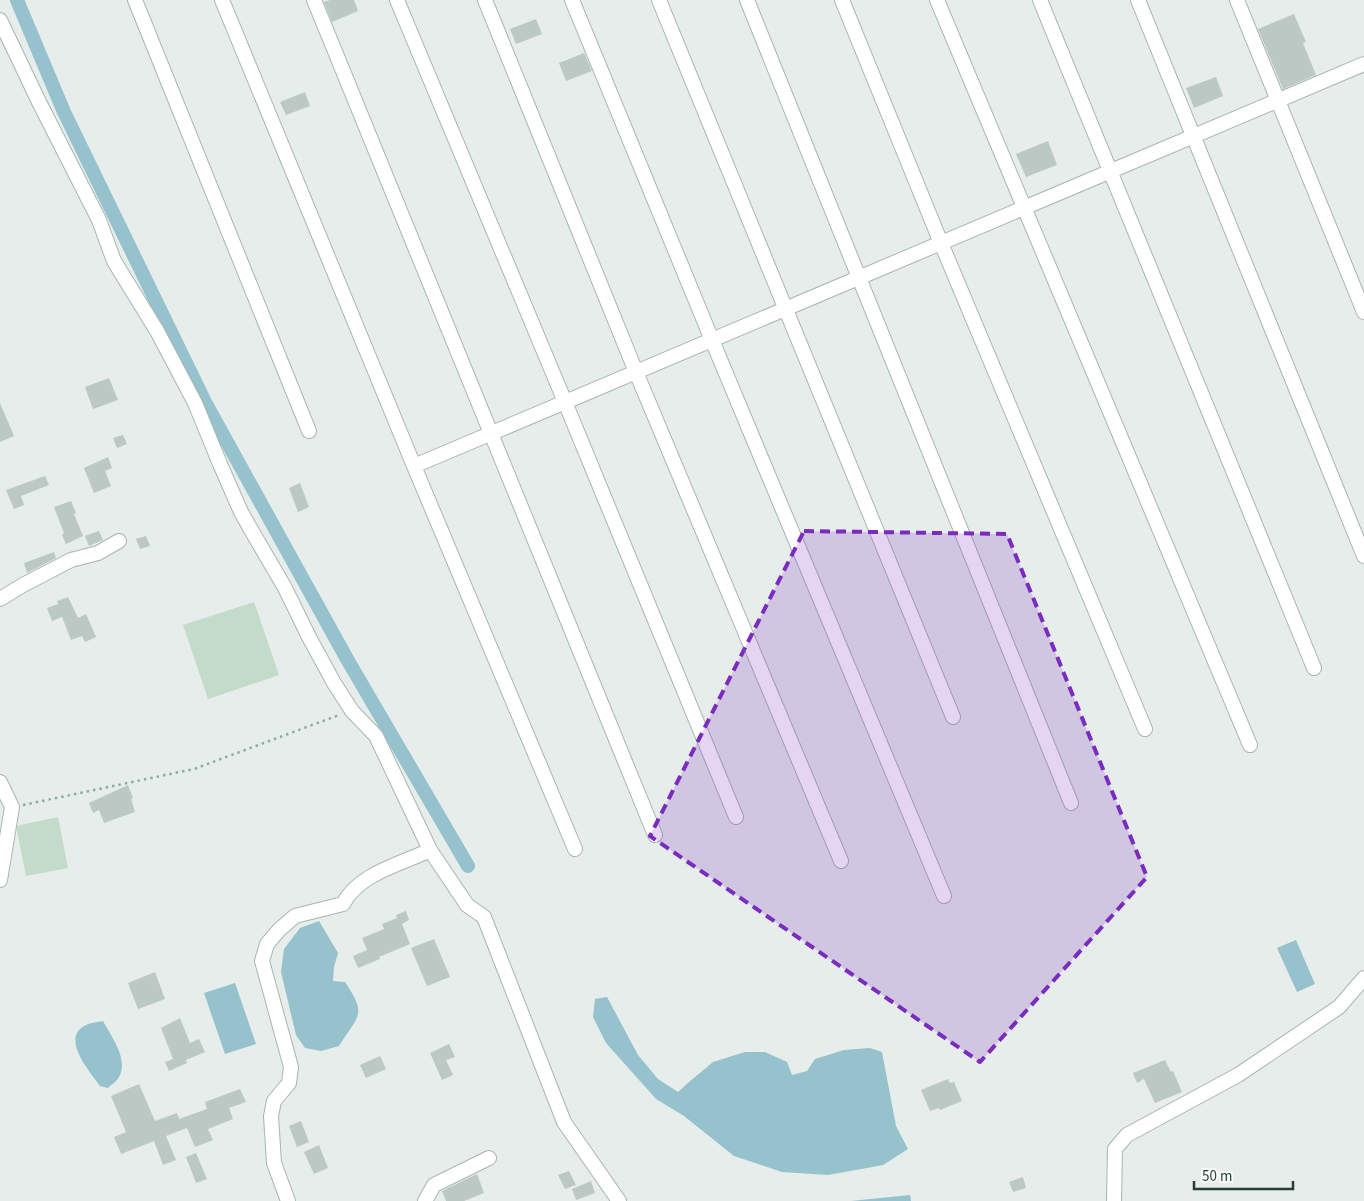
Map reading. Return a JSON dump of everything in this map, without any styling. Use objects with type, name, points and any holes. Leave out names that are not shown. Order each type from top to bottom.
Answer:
[{"type":"street","points":[[135,0],[308,430]]},
{"type":"street","points":[[222,0],[414,466],[575,849]]},
{"type":"street","points":[[314,0],[655,835]]},
{"type":"street","points":[[397,0],[736,817]]},
{"type":"street","points":[[485,0],[636,372],[841,861]]},
{"type":"street","points":[[572,0],[944,896]]},
{"type":"street","points":[[659,0],[954,717]]},
{"type":"street","points":[[747,0],[1071,802]]},
{"type":"street","points":[[842,0],[941,243],[1145,729]]},
{"type":"street","points":[[937,0],[1250,745]]},
{"type":"street","points":[[1040,0],[1314,668]]},
{"type":"street","points":[[1138,0],[1364,556]]},
{"type":"street","points":[[1237,0],[1364,312]]},
{"type":"street","points":[[0,20],[98,220],[114,261],[157,331],[195,403],[242,512],[285,588],[322,660],[352,710],[376,736],[430,850],[467,905],[484,917],[564,1122],[619,1201]]},
{"type":"street","points":[[414,466],[1364,64]]},
{"type":"street","points":[[0,599],[71,560],[98,553],[119,540]]},
{"type":"street","points":[[0,782],[12,807],[0,880]]},
{"type":"street","points":[[288,1201],[274,1163],[271,1116],[274,1101],[290,1083],[291,1068],[262,961],[267,944],[278,930],[295,916],[343,904],[347,896],[361,883],[430,850]]},
{"type":"street","points":[[1114,1201],[1115,1149],[1127,1135],[1246,1070],[1339,1007],[1364,978]]},
{"type":"street","points":[[424,1201],[434,1185],[489,1158]]},
{"type":"path","points":[[12,807],[194,769],[352,710]]},
{"type":"highlighted area","points":[[804,531],[1007,534],[1147,877],[980,1062],[650,836]]},
{"type":"green space","points":[[254,602],[279,675],[208,699],[183,625]]},
{"type":"green space","points":[[58,817],[68,868],[26,876],[16,826]]},
{"type":"water","points":[[319,921],[338,953],[333,981],[345,982],[352,993],[358,1009],[355,1021],[339,1046],[321,1051],[305,1048],[296,1035],[281,972],[284,949],[300,928]]},
{"type":"water","points":[[1296,940],[1315,984],[1297,992],[1277,948]]},
{"type":"water","points":[[235,983],[256,1044],[225,1054],[204,993]]},
{"type":"water","points":[[607,997],[638,1055],[658,1079],[678,1092],[713,1062],[745,1052],[765,1052],[787,1062],[792,1075],[807,1071],[815,1059],[844,1050],[870,1048],[882,1052],[896,1126],[908,1149],[883,1165],[828,1175],[782,1172],[734,1156],[684,1116],[656,1099],[606,1043],[593,1017],[595,999]]},
{"type":"water","points":[[103,1021],[118,1048],[122,1063],[119,1077],[108,1088],[100,1086],[84,1064],[76,1047],[75,1039],[78,1032],[84,1026]]},
{"type":"water","points":[[910,1195],[911,1201],[851,1201]]},
{"type":"building","points":[[330,0],[354,0],[358,11],[332,22],[324,2]]},
{"type":"building","points":[[1294,14],[1306,42],[1303,43],[1316,75],[1283,89],[1258,29]]},
{"type":"building","points":[[536,19],[542,34],[516,44],[510,29]]},
{"type":"building","points":[[584,53],[592,71],[566,81],[559,63]]},
{"type":"building","points":[[1216,77],[1223,96],[1194,108],[1186,88]]},
{"type":"building","points":[[305,92],[310,106],[286,115],[280,102]]},
{"type":"building","points":[[1048,141],[1057,165],[1026,177],[1016,154]]},
{"type":"building","points":[[109,378],[118,400],[93,409],[85,387]]},
{"type":"building","points":[[0,403],[14,436],[0,442]]},
{"type":"building","points":[[123,435],[127,444],[117,448],[113,438]]},
{"type":"building","points":[[108,457],[112,468],[105,471],[111,486],[94,493],[84,468]]},
{"type":"building","points":[[45,476],[49,485],[21,496],[24,505],[14,509],[6,490]]},
{"type":"building","points":[[300,483],[309,507],[298,512],[289,488]]},
{"type":"building","points":[[71,501],[83,536],[66,544],[54,507]]},
{"type":"building","points":[[99,531],[103,540],[89,546],[85,536]]},
{"type":"building","points":[[146,536],[150,546],[140,549],[136,539]]},
{"type":"building","points":[[54,552],[56,558],[27,573],[24,563]]},
{"type":"building","points":[[68,597],[78,618],[86,614],[96,637],[85,642],[82,636],[71,640],[62,617],[52,621],[47,608],[58,604],[57,601]]},
{"type":"building","points":[[128,785],[133,798],[131,799],[135,812],[104,823],[99,810],[93,813],[89,803]]},
{"type":"building","points":[[406,911],[409,920],[402,924],[410,944],[358,968],[353,956],[367,950],[362,938],[384,929],[382,924],[397,918],[396,915]]},
{"type":"building","points":[[434,939],[450,977],[427,986],[411,948]]},
{"type":"building","points":[[155,972],[165,999],[138,1009],[128,983]]},
{"type":"building","points":[[180,1018],[190,1043],[199,1039],[205,1052],[186,1060],[187,1063],[169,1071],[165,1062],[173,1059],[161,1028]]},
{"type":"building","points":[[449,1044],[455,1057],[446,1060],[453,1075],[442,1080],[430,1053]]},
{"type":"building","points":[[380,1056],[386,1069],[366,1078],[360,1065]]},
{"type":"building","points":[[1165,1060],[1171,1072],[1173,1071],[1182,1092],[1155,1103],[1144,1079],[1137,1083],[1133,1073]]},
{"type":"building","points":[[948,1079],[950,1083],[954,1082],[962,1101],[940,1110],[939,1108],[930,1111],[921,1090]]},
{"type":"building","points":[[139,1084],[155,1121],[177,1113],[179,1119],[207,1109],[205,1102],[240,1089],[246,1102],[229,1108],[233,1119],[208,1129],[213,1140],[195,1147],[187,1128],[166,1136],[176,1160],[163,1165],[154,1141],[121,1154],[114,1137],[126,1132],[111,1096]]},
{"type":"building","points":[[301,1121],[309,1142],[297,1147],[289,1126]]},
{"type":"building","points":[[319,1145],[328,1168],[314,1174],[304,1152]]},
{"type":"building","points":[[196,1153],[207,1179],[196,1183],[186,1157]]},
{"type":"building","points":[[569,1171],[576,1185],[565,1189],[558,1175]]},
{"type":"building","points":[[477,1174],[484,1193],[464,1201],[446,1201],[442,1191]]},
{"type":"building","points":[[1023,1177],[1026,1188],[1013,1192],[1009,1182]]},
{"type":"building","points":[[591,1181],[595,1193],[576,1200],[572,1189]]},
{"type":"waterway","points":[[17,0],[64,112],[206,404],[347,659],[468,866]]}]
